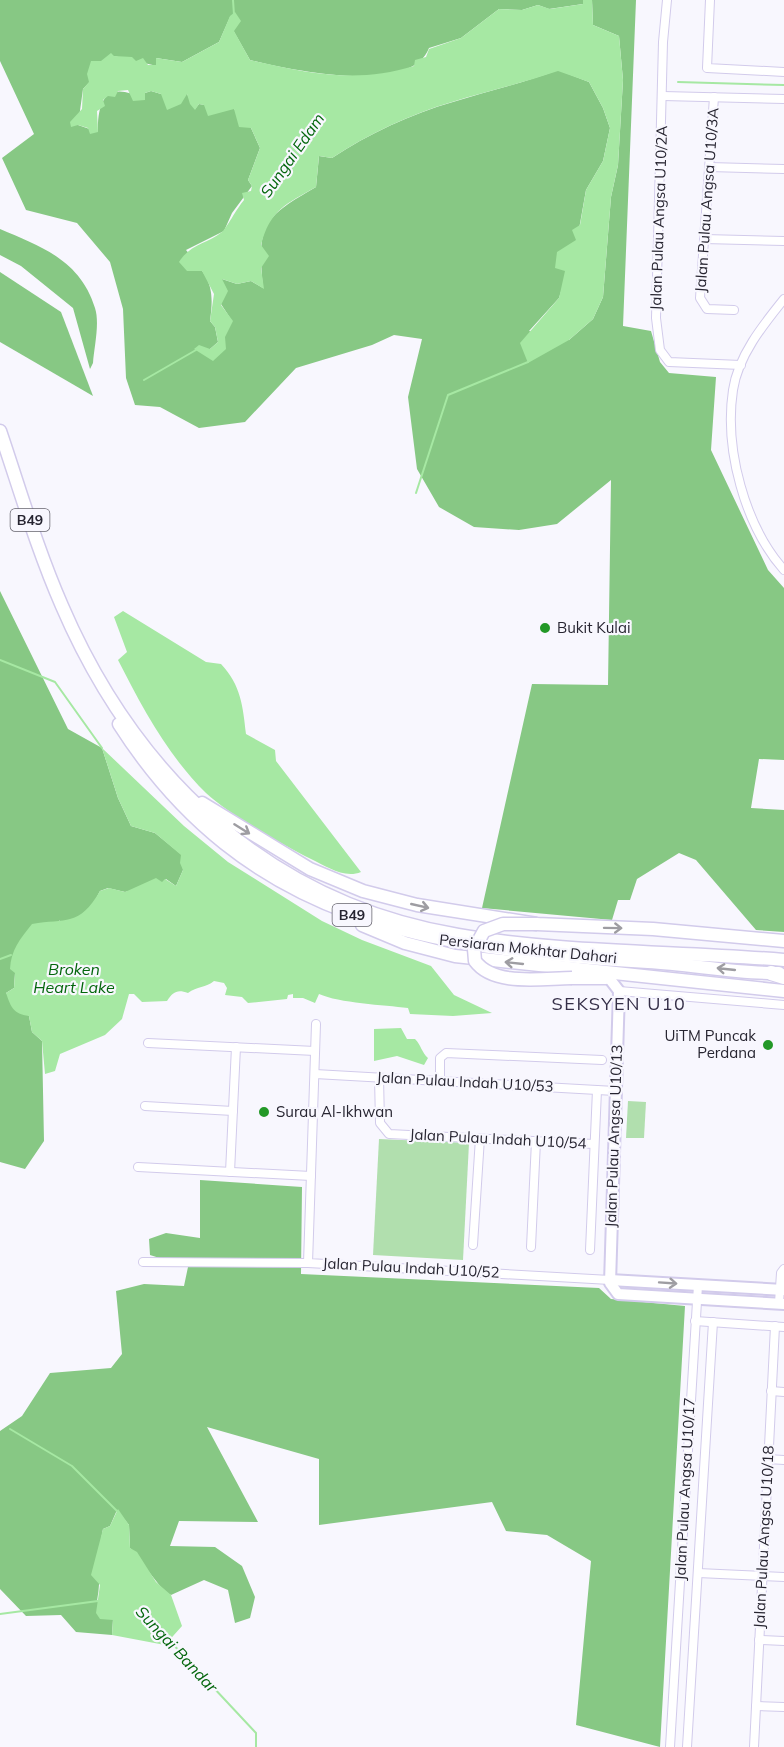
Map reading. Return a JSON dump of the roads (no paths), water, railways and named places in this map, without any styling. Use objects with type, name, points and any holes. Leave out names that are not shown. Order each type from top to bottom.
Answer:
[{"type":"main road","name":"Persiaran Mokhtar Dahari","points":[[0,432],[47,571],[86,657],[108,694],[161,769],[236,841],[275,867],[351,905],[412,925],[460,935],[541,944],[784,960]]},
{"type":"main road","name":"Persiaran Mokhtar Dahari","points":[[63,608],[68,633],[78,655],[143,761],[167,790],[204,826],[255,865],[341,911],[397,929],[457,943],[582,958],[780,974]]},
{"type":"main road","points":[[176,785],[264,842],[338,882],[384,897],[440,910],[537,924]]},
{"type":"main road","name":"B49","points":[[341,911],[358,924],[381,934],[455,956],[784,991]]},
{"type":"main road","points":[[676,980],[504,977],[489,974],[475,961],[474,949],[484,931],[503,924],[653,929],[784,941]]},
{"type":"street","name":"Jalan Pulau Angsa U10/2A","points":[[667,0],[663,42],[656,318],[660,350],[669,362],[741,365]]},
{"type":"street","points":[[710,0],[707,68],[784,72]]},
{"type":"street","points":[[663,96],[784,99]]},
{"type":"street","name":"Jalan Pulau Angsa U10/3A","points":[[714,97],[700,298],[702,305],[707,309],[734,310]]},
{"type":"street","points":[[709,167],[784,169]]},
{"type":"street","points":[[704,239],[784,241]]},
{"type":"street","points":[[784,299],[759,329],[741,365],[733,390],[733,458],[741,489],[770,555],[784,570]]},
{"type":"street","points":[[609,978],[619,991],[784,1005]]},
{"type":"street","name":"Jalan Pulau Angsa U10/13","points":[[610,1280],[619,991]]},
{"type":"street","name":"Jalan Pulau Indah U10/52","points":[[316,1024],[308,1263],[610,1280]]},
{"type":"street","points":[[148,1043],[315,1051]]},
{"type":"street","points":[[230,1172],[236,1047]]},
{"type":"street","points":[[440,1081],[440,1058],[446,1053],[602,1060]]},
{"type":"street","name":"Jalan Pulau Indah U10/53","points":[[315,1074],[615,1091]]},
{"type":"street","name":"Jalan Pulau Indah U10/54","points":[[380,1077],[380,1123],[389,1134],[594,1144]]},
{"type":"street","points":[[590,1250],[597,1090]]},
{"type":"street","points":[[145,1107],[233,1111]]},
{"type":"street","points":[[473,1245],[480,1138]]},
{"type":"street","points":[[531,1247],[536,1141]]},
{"type":"street","points":[[138,1167],[311,1176]]},
{"type":"street","points":[[143,1262],[308,1263]]},
{"type":"street","points":[[782,1290],[610,1280],[613,1290],[618,1294],[781,1303],[782,1290],[781,1273],[784,1269]]},
{"type":"street","name":"Jalan Pulau Angsa U10/17","points":[[670,1747],[698,1285]]},
{"type":"street","points":[[695,1321],[784,1327]]},
{"type":"street","points":[[687,1747],[713,1322]]},
{"type":"street","name":"Jalan Pulau Angsa U10/18","points":[[754,1747],[775,1326]]},
{"type":"street","points":[[771,1391],[784,1392]]},
{"type":"street","points":[[768,1459],[784,1460]]},
{"type":"street","points":[[698,1573],[784,1577]]},
{"type":"street","points":[[759,1640],[784,1641]]},
{"type":"street","points":[[756,1706],[784,1707]]},
{"type":"water","points":[[583,0],[592,0],[593,25],[619,36],[623,80],[618,165],[611,197],[603,297],[593,319],[569,340],[528,363],[520,343],[559,298],[565,271],[555,268],[557,252],[576,240],[572,230],[580,225],[586,190],[603,161],[610,128],[603,108],[589,82],[558,71],[437,107],[375,133],[332,158],[319,156],[316,187],[281,209],[274,216],[265,233],[261,245],[269,256],[261,268],[264,289],[251,281],[237,284],[222,279],[228,291],[221,305],[233,321],[225,337],[226,349],[213,361],[194,349],[199,345],[210,349],[218,342],[215,327],[210,321],[214,294],[202,271],[187,271],[179,262],[188,251],[222,232],[244,200],[242,193],[251,191],[252,186],[248,180],[260,148],[251,128],[239,127],[234,109],[208,116],[204,105],[199,104],[195,110],[187,94],[181,104],[167,110],[161,94],[151,91],[145,93],[145,100],[133,101],[128,90],[118,91],[115,97],[108,96],[103,100],[105,106],[97,111],[98,132],[90,134],[88,128],[78,125],[71,127],[70,122],[82,109],[83,89],[89,82],[87,74],[91,61],[101,61],[111,53],[114,56],[132,57],[136,61],[143,58],[148,65],[156,65],[156,58],[182,62],[219,42],[230,16],[235,12],[241,21],[234,31],[250,60],[332,75],[352,75],[393,71],[414,66],[415,60],[426,57],[429,49],[461,38],[499,9],[522,10],[538,5],[550,9],[583,4]]},
{"type":"water","points":[[123,611],[206,662],[221,664],[237,688],[246,734],[275,750],[276,761],[361,872],[348,874],[335,871],[285,845],[228,810],[192,779],[157,730],[118,660],[127,652],[114,617]]},
{"type":"water","name":"Broken Heart Lake","points":[[102,748],[184,826],[228,862],[322,921],[362,940],[431,966],[454,995],[492,1013],[453,1016],[410,1014],[408,1008],[350,1002],[319,994],[315,1003],[303,998],[293,998],[293,994],[288,995],[287,999],[248,1003],[242,997],[225,995],[227,988],[224,983],[214,981],[188,993],[176,992],[167,1001],[142,1002],[134,994],[129,994],[122,1019],[105,1035],[60,1054],[55,1071],[45,1074],[42,1041],[32,1032],[29,1016],[19,1014],[13,1009],[6,993],[14,988],[15,973],[10,969],[14,950],[20,940],[32,924],[78,916],[92,903],[100,891],[109,888],[125,892],[156,878],[162,882],[165,879],[176,886],[183,870],[180,863],[181,855],[155,833],[131,826],[118,798]]},
{"type":"water","points":[[401,1028],[407,1039],[415,1039],[428,1058],[424,1065],[397,1056],[374,1061],[374,1029]]},
{"type":"water","points":[[118,1509],[129,1525],[130,1548],[137,1552],[156,1582],[171,1595],[182,1626],[165,1645],[112,1635],[113,1620],[100,1619],[96,1613],[100,1585],[91,1575],[103,1529],[110,1526]]},
{"type":"waterway","points":[[233,0],[234,15]]},
{"type":"waterway","name":"Sungai Edam","points":[[678,82],[784,85]]},
{"type":"waterway","name":"Sungai Edam","points":[[144,380],[196,350]]},
{"type":"waterway","points":[[416,493],[448,395],[528,362]]},
{"type":"waterway","points":[[0,660],[55,682],[102,748]]},
{"type":"waterway","points":[[0,959],[11,955]]},
{"type":"waterway","points":[[10,1429],[72,1466],[118,1512]]},
{"type":"waterway","name":"Sungai Bandar","points":[[0,1614],[98,1601]]},
{"type":"waterway","name":"Sungai Bandar","points":[[169,1640],[256,1733],[256,1747]]},
{"type":"place","name":"Bukit Kulai","points":[[545,628]]},
{"type":"place","name":"UiTM Puncak Perdana","points":[[768,1045]]},
{"type":"place","name":"Surau Al-Ikhwan","points":[[264,1112]]},
{"type":"district","name":"SEKSYEN U10","points":[[619,1004]]}]
